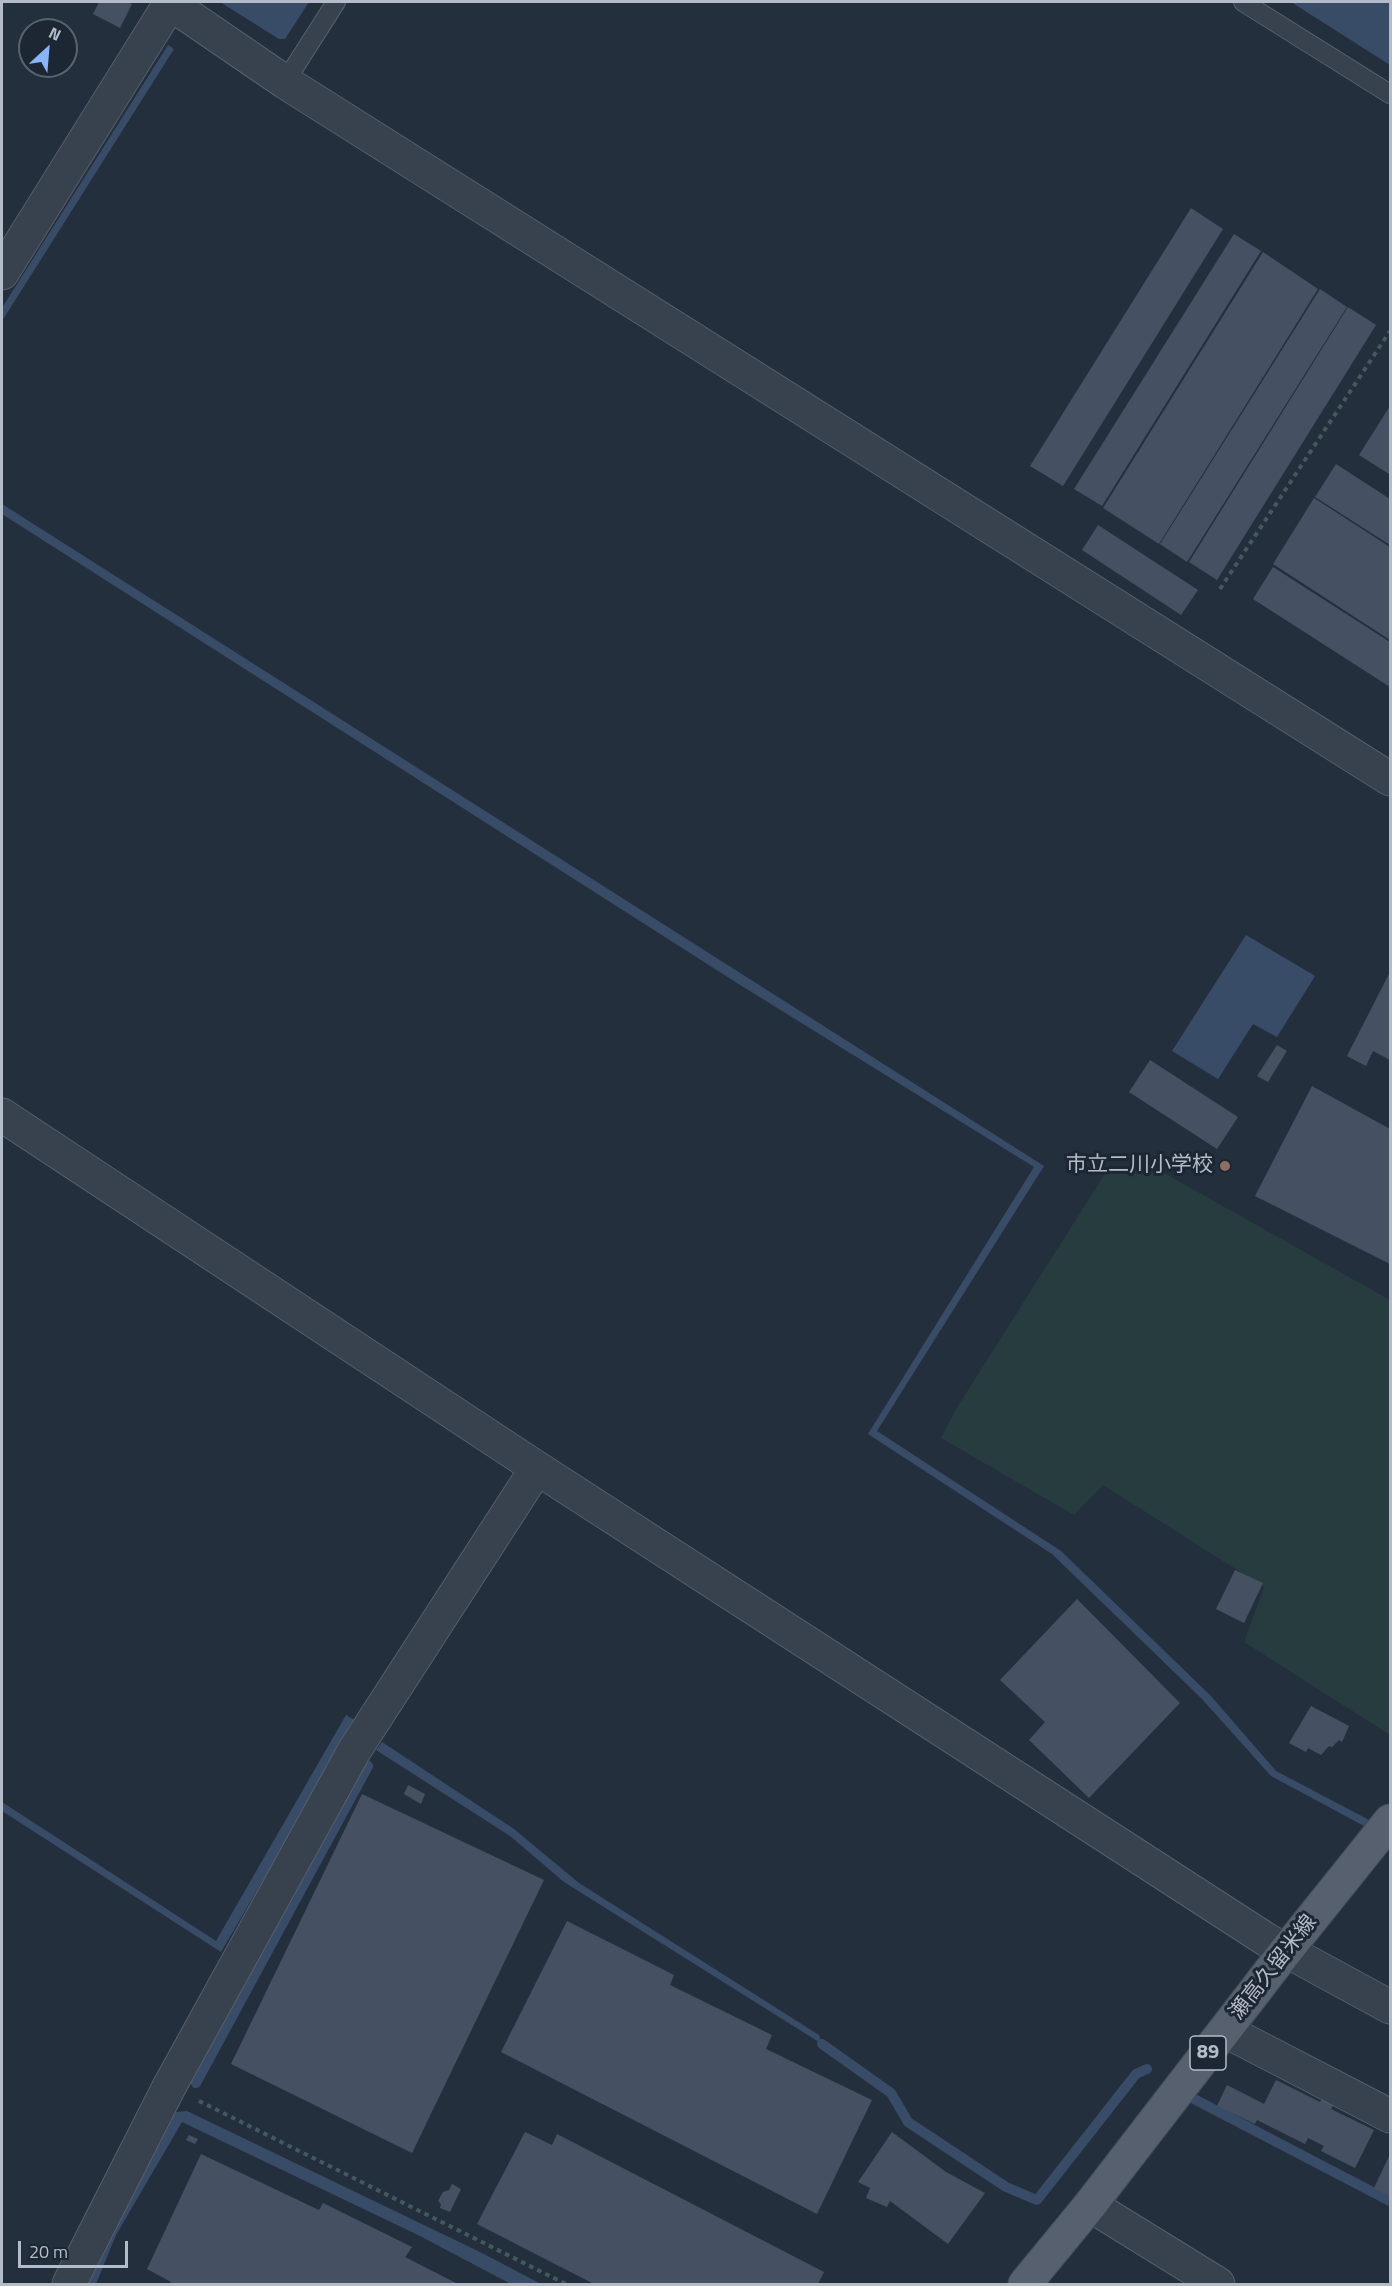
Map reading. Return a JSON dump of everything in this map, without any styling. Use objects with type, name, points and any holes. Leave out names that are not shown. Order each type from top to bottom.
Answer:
[{"type":"main road","name":"瀬高久留米線","points":[[1025,2284],[1090,2205],[1390,1821]]},
{"type":"street","points":[[2,273],[170,2],[285,82],[1390,779]]},
{"type":"street","points":[[2,1115],[537,1468],[1286,1952],[1390,2007]]},
{"type":"street","points":[[69,2284],[170,2086],[354,1751],[537,1468]]},
{"type":"street","points":[[1226,2031],[1390,2116]]},
{"type":"street","points":[[1090,2205],[1218,2284]]},
{"type":"lane","points":[[285,82],[336,2]]},
{"type":"lane","points":[[1243,2],[1390,94]]},
{"type":"path","points":[[1220,589],[1390,331]]},
{"type":"path","points":[[170,2086],[566,2284]]},
{"type":"green space","points":[[1148,1164],[1390,1300],[1390,1735],[1244,1642],[1264,1587],[1103,1485],[1074,1515],[941,1438],[956,1409],[1106,1172]]},
{"type":"water","points":[[220,2],[309,2],[285,39],[279,39]]},
{"type":"water","points":[[1291,2],[1390,2],[1390,65]]},
{"type":"water","points":[[168,45],[174,49],[2,321],[2,308]]},
{"type":"water","points":[[2,504],[1044,1166],[877,1431],[1061,1551],[1211,1696],[1276,1771],[1390,1831],[1390,1840],[1271,1776],[1202,1699],[1052,1554],[868,1434],[1034,1167],[737,983],[2,514]]},
{"type":"water","points":[[1246,935],[1315,976],[1277,1037],[1253,1024],[1218,1079],[1172,1051]]},
{"type":"water","points":[[346,1715],[356,1721],[221,1952],[2,1811],[2,1802],[216,1941]]},
{"type":"water","points":[[382,1742],[514,1829],[579,1883],[819,2035],[822,2044],[564,1882],[510,1836],[376,1750]]},
{"type":"water","points":[[187,2111],[480,2252],[541,2284],[511,2284],[418,2235],[182,2122],[116,2235],[96,2284],[88,2284],[113,2227],[176,2112]]},
{"type":"building","points":[[99,2],[132,4],[120,28],[93,14]]},
{"type":"building","points":[[1191,208],[1223,229],[1063,486],[1030,466]]},
{"type":"building","points":[[1234,234],[1261,251],[1102,506],[1074,489]]},
{"type":"building","points":[[1263,252],[1318,289],[1159,544],[1103,508]]},
{"type":"building","points":[[1320,289],[1347,307],[1187,562],[1160,544]]},
{"type":"building","points":[[1348,307],[1376,325],[1217,580],[1189,562]]},
{"type":"building","points":[[1390,406],[1390,472],[1389,474],[1359,455]]},
{"type":"building","points":[[1336,464],[1390,499],[1390,545],[1315,497]]},
{"type":"building","points":[[1314,498],[1390,547],[1390,640],[1273,564]]},
{"type":"building","points":[[1098,525],[1198,590],[1181,615],[1082,550]]},
{"type":"building","points":[[1273,567],[1390,642],[1390,687],[1253,599]]},
{"type":"building","points":[[1390,972],[1390,1060],[1373,1051],[1366,1066],[1347,1056]]},
{"type":"building","points":[[1277,1045],[1287,1051],[1268,1082],[1257,1076]]},
{"type":"building","points":[[1150,1060],[1238,1117],[1217,1149],[1129,1092]]},
{"type":"building","points":[[1312,1086],[1390,1129],[1390,1264],[1255,1196]]},
{"type":"building","points":[[1235,1570],[1263,1583],[1244,1623],[1216,1609]]},
{"type":"building","points":[[1077,1599],[1180,1703],[1089,1798],[1029,1740],[1045,1722],[1000,1680]]},
{"type":"building","points":[[1311,1706],[1349,1726],[1342,1742],[1339,1740],[1332,1747],[1329,1746],[1321,1755],[1308,1748],[1306,1752],[1289,1743]]},
{"type":"building","points":[[408,1785],[425,1794],[421,1804],[404,1794]]},
{"type":"building","points":[[362,1794],[544,1880],[412,2153],[231,2064]]},
{"type":"building","points":[[567,1921],[674,1975],[670,1985],[772,2035],[766,2049],[872,2100],[817,2214],[501,2052]]},
{"type":"building","points":[[1276,2080],[1320,2102],[1325,2092],[1337,2099],[1331,2109],[1374,2130],[1355,2168],[1321,2151],[1324,2146],[1308,2138],[1305,2144],[1257,2120],[1255,2124],[1217,2106],[1227,2085],[1264,2104]]},
{"type":"building","points":[[525,2132],[552,2145],[557,2134],[824,2272],[818,2284],[594,2284],[477,2224]]},
{"type":"building","points":[[892,2132],[946,2172],[985,2193],[948,2244],[890,2201],[887,2207],[866,2198],[870,2188],[858,2182]]},
{"type":"building","points":[[189,2135],[198,2139],[195,2144],[186,2140]]},
{"type":"building","points":[[201,2154],[319,2210],[323,2203],[412,2247],[405,2257],[458,2284],[170,2284],[171,2282],[147,2269]]},
{"type":"building","points":[[1390,2154],[1390,2196],[1374,2188]]},
{"type":"building","points":[[452,2184],[461,2189],[450,2212],[440,2208],[441,2204],[438,2201],[443,2192],[449,2190]]},
{"type":"waterway","points":[[196,2083],[368,1766],[354,1757]]},
{"type":"waterway","points":[[822,2044],[891,2093],[908,2122],[1006,2187],[1037,2200],[1136,2074],[1147,2069]]},
{"type":"waterway","points":[[1194,2099],[1390,2201]]},
{"type":"place","name":"市立二川小学校","points":[[1225,1166]]}]
